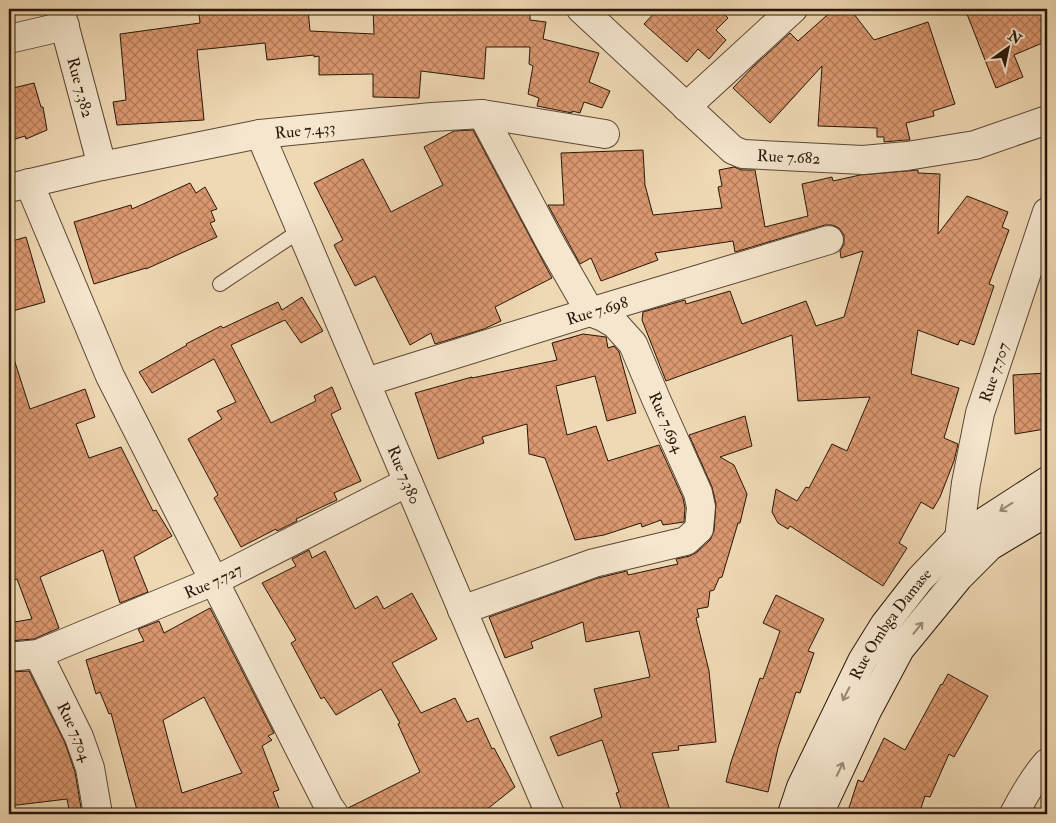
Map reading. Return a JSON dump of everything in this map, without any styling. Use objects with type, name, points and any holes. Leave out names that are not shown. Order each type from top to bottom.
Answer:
[{"type":"street","name":"Rue 7.682","points":[[581,9],[733,150],[743,154],[863,160],[907,156],[975,145],[1047,120]]},
{"type":"street","points":[[686,107],[793,9]]},
{"type":"street","points":[[9,39],[62,17]]},
{"type":"street","name":"Rue 7.382","points":[[62,17],[102,166]]},
{"type":"street","points":[[482,114],[551,244],[590,312]]},
{"type":"street","name":"Rue 7.433","points":[[19,186],[102,166],[260,134],[432,117],[482,114],[605,134]]},
{"type":"street","name":"Rue 7.380","points":[[260,134],[550,814]]},
{"type":"street","points":[[19,186],[110,376],[324,798],[334,814]]},
{"type":"street","name":"Rue 7.707","points":[[960,538],[966,483],[980,413],[1047,212]]},
{"type":"street","name":"Rue 7.698","points":[[366,382],[828,240]]},
{"type":"street","name":"Rue 7.694","points":[[462,610],[594,563],[686,541],[698,528],[701,507],[698,493],[633,344],[615,324],[590,312]]},
{"type":"street","name":"Rue Ombga Damase","points":[[792,814],[801,787],[862,661],[885,624],[920,579],[960,538],[1047,481]]},
{"type":"street","name":"Rue 7.727","points":[[9,657],[38,654],[214,581],[408,482]]},
{"type":"street","name":"Rue Ombga Damase","points":[[821,814],[867,711],[900,649],[959,578],[990,546],[1047,512]]},
{"type":"street","name":"Rue 7.704","points":[[38,654],[79,737],[90,768],[98,814]]},
{"type":"street","points":[[1014,814],[1021,800],[1047,763]]},
{"type":"lane","points":[[220,284],[301,230]]},
{"type":"building","points":[[258,9],[258,11],[308,9],[310,31],[374,34],[373,9],[530,9],[530,20],[546,22],[543,39],[599,53],[589,82],[610,91],[602,108],[584,102],[580,113],[537,106],[539,98],[528,94],[533,66],[529,64],[530,47],[486,47],[484,79],[421,71],[419,98],[373,97],[373,74],[319,75],[319,56],[267,60],[265,43],[197,50],[204,120],[117,125],[113,102],[126,100],[120,34],[200,23],[199,14]]},
{"type":"building","points":[[658,9],[719,9],[728,18],[716,30],[726,40],[709,59],[698,49],[687,62],[644,24]]},
{"type":"building","points":[[834,9],[850,9],[874,40],[928,22],[955,104],[933,111],[934,116],[906,123],[910,140],[884,142],[884,137],[877,137],[877,128],[818,126],[822,66],[770,123],[733,88],[790,33],[798,41]]},
{"type":"building","points":[[965,9],[1047,9],[1047,41],[1014,55],[1023,77],[996,88]]},
{"type":"building","points":[[34,83],[41,107],[43,107],[47,130],[26,139],[25,136],[9,141],[9,89]]},
{"type":"building","points":[[473,130],[552,278],[495,307],[501,321],[484,329],[435,344],[431,333],[410,345],[375,276],[355,286],[334,245],[343,240],[314,183],[363,159],[391,212],[443,185],[424,147],[454,131]]},
{"type":"building","points":[[643,150],[645,185],[653,215],[722,208],[718,187],[722,186],[719,170],[734,167],[742,170],[755,170],[765,227],[808,216],[802,184],[832,177],[833,181],[860,175],[918,170],[918,173],[940,174],[938,234],[967,196],[1008,212],[1002,227],[1009,230],[989,284],[994,286],[974,345],[960,340],[958,345],[918,330],[911,374],[959,388],[944,438],[958,444],[954,461],[940,497],[933,509],[921,502],[899,543],[907,548],[883,586],[790,526],[788,529],[778,523],[772,512],[776,489],[797,501],[806,487],[809,488],[832,444],[847,451],[870,397],[798,401],[792,335],[666,381],[642,320],[643,312],[685,300],[686,304],[730,291],[742,324],[806,301],[816,326],[844,317],[863,251],[841,258],[840,251],[844,244],[844,235],[839,228],[825,225],[735,252],[733,241],[655,253],[658,260],[601,281],[591,258],[580,264],[548,205],[564,205],[561,153]]},
{"type":"building","points":[[190,183],[196,193],[205,187],[217,209],[211,211],[215,221],[210,223],[217,237],[146,269],[94,284],[74,222],[131,205],[132,209]]},
{"type":"building","points":[[26,237],[45,302],[9,312],[9,242]]},
{"type":"building","points":[[302,297],[323,331],[301,343],[285,320],[231,345],[271,423],[316,401],[314,396],[332,387],[341,409],[331,414],[361,481],[334,493],[337,500],[241,547],[214,498],[218,495],[188,439],[222,419],[217,411],[236,402],[214,359],[152,393],[139,372],[221,326],[223,328],[278,302],[282,310]]},
{"type":"building","points":[[583,334],[606,337],[608,348],[614,346],[619,352],[636,413],[607,421],[595,376],[556,386],[567,435],[596,426],[608,461],[659,445],[683,498],[685,508],[684,522],[663,525],[661,520],[642,527],[641,523],[604,535],[575,540],[545,458],[529,454],[527,424],[482,437],[484,443],[438,459],[415,393],[472,377],[557,360],[552,343]]},
{"type":"building","points":[[9,356],[13,356],[30,409],[85,389],[95,417],[76,424],[89,458],[121,447],[153,511],[156,510],[172,536],[134,557],[148,592],[120,603],[103,550],[40,577],[59,628],[34,639],[9,641],[9,623],[32,619],[17,579],[9,581]]},
{"type":"building","points":[[1047,373],[1047,425],[1045,429],[1015,434],[1013,375]]},
{"type":"building","points":[[745,416],[752,446],[720,457],[734,465],[747,494],[740,523],[738,523],[722,577],[719,578],[714,590],[710,591],[708,607],[697,609],[699,617],[696,618],[709,671],[716,742],[678,746],[679,750],[652,753],[671,814],[623,814],[616,793],[619,792],[602,740],[558,756],[550,737],[602,717],[594,689],[650,677],[639,631],[586,642],[583,622],[531,642],[533,648],[505,658],[489,617],[598,578],[627,571],[628,575],[678,564],[676,559],[690,556],[697,552],[710,540],[714,531],[716,504],[712,487],[689,435]]},
{"type":"building","points":[[309,550],[312,558],[325,551],[355,609],[377,596],[384,609],[412,593],[437,639],[392,663],[421,713],[455,698],[467,722],[478,718],[492,749],[494,748],[515,787],[481,814],[349,814],[348,808],[420,772],[398,724],[400,723],[381,689],[336,715],[324,697],[321,699],[291,643],[296,640],[262,583],[296,566],[292,559]]},
{"type":"building","points":[[776,595],[824,619],[808,651],[814,653],[800,693],[796,692],[778,748],[768,792],[726,782],[760,678],[763,679],[780,631],[763,623]]},
{"type":"building","points":[[210,608],[274,733],[268,736],[272,740],[262,746],[279,790],[273,792],[281,814],[138,814],[111,713],[109,714],[100,692],[96,694],[86,660],[144,641],[138,629],[159,621],[164,633]],"holes":[[[204,697],[242,773],[182,793],[163,720]]]},
{"type":"building","points":[[29,671],[65,743],[75,772],[82,814],[70,814],[67,799],[9,806],[9,672]]},
{"type":"building","points":[[948,674],[988,696],[954,757],[949,754],[930,797],[925,796],[919,814],[847,814],[858,780],[863,782],[884,738],[905,750]]}]
